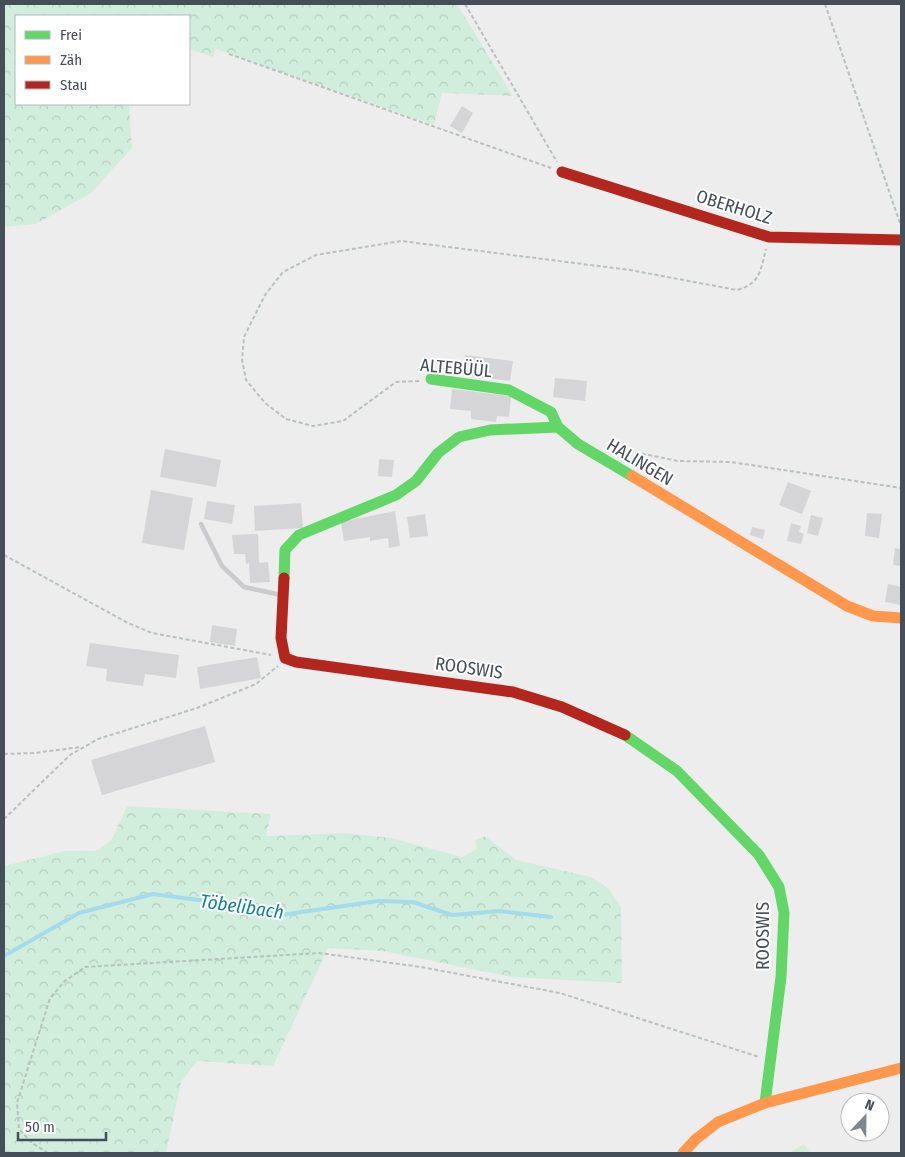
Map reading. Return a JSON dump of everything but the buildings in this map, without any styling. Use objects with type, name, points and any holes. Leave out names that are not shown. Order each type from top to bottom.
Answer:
[{"type":"street","name":"OBERHOLZ","points":[[562,172],[769,237],[901,240]]},
{"type":"street","name":"ALTEBÜÜL","points":[[431,379],[509,390],[551,412],[558,427]]},
{"type":"street","name":"HALINGEN","points":[[558,427],[578,444],[848,606],[873,616],[901,618]]},
{"type":"street","points":[[285,658],[281,638],[285,550],[299,535],[396,495],[416,481],[438,453],[459,438],[490,430],[558,427]]},
{"type":"street","name":"ROOSWIS","points":[[285,658],[296,662],[493,690],[529,697],[562,707],[622,733],[677,771],[759,855],[779,887],[784,913],[781,976],[765,1103]]},
{"type":"street","points":[[683,1153],[696,1139],[718,1122],[765,1103],[901,1068]]},
{"type":"lane","points":[[201,524],[222,566],[244,587],[282,596]]},
{"type":"path","points":[[465,4],[562,172]]},
{"type":"path","points":[[825,4],[901,226]]},
{"type":"path","points":[[229,54],[562,172]]},
{"type":"path","name":"ALTEBÜÜL","points":[[431,379],[396,382],[343,421],[313,426],[286,419],[265,403],[246,380],[242,360],[244,336],[265,294],[283,272],[316,255],[401,241],[511,253],[630,270],[736,290],[751,286],[759,274],[769,237]]},
{"type":"path","points":[[608,446],[678,461],[731,462],[901,488]]},
{"type":"path","points":[[4,555],[128,623],[152,633],[285,658]]},
{"type":"path","points":[[4,819],[70,755],[83,747],[98,739],[197,708],[256,684],[274,670],[285,658]]},
{"type":"path","points":[[4,754],[34,753],[83,747]]},
{"type":"path","points":[[48,1153],[32,1143],[19,1129],[17,1103],[50,998],[65,981],[85,967],[319,953],[421,966],[560,993],[769,1060]]},
{"type":"green space","points":[[4,4],[457,4],[513,96],[442,93],[434,125],[216,49],[213,57],[190,49],[190,15],[15,15],[15,105],[129,105],[132,148],[91,193],[36,224],[4,227]]},
{"type":"green space","points":[[127,806],[271,814],[266,836],[346,833],[391,838],[462,857],[477,849],[475,841],[485,836],[516,860],[591,877],[609,889],[621,907],[622,983],[511,977],[383,951],[328,948],[273,1066],[197,1061],[181,1082],[166,1153],[4,1153],[4,866],[65,851],[97,851],[112,839]]},
{"type":"green space","points":[[804,1144],[810,1153],[789,1153]]},
{"type":"waterway","name":"Töbelibach","points":[[4,956],[79,913],[153,894],[237,905],[281,915],[378,901],[413,902],[452,915],[500,911],[551,917]]},
{"type":"traffic: fast","points":[[431,379],[509,390],[551,412],[558,427],[578,444],[632,476]]},
{"type":"traffic: fast","points":[[284,578],[285,550],[299,535],[396,495],[416,481],[438,453],[459,437],[490,430],[558,427]]},
{"type":"traffic: fast","points":[[625,735],[677,771],[759,855],[779,887],[784,913],[781,977],[765,1103]]},
{"type":"traffic: slow","points":[[632,476],[847,606],[873,616],[901,618]]},
{"type":"traffic: slow","points":[[683,1153],[696,1139],[718,1122],[765,1103],[901,1068]]},
{"type":"traffic: jam","points":[[562,172],[769,237],[901,240]]},
{"type":"traffic: jam","points":[[284,578],[281,638],[285,658],[296,662],[513,692],[562,707],[625,735]]}]
